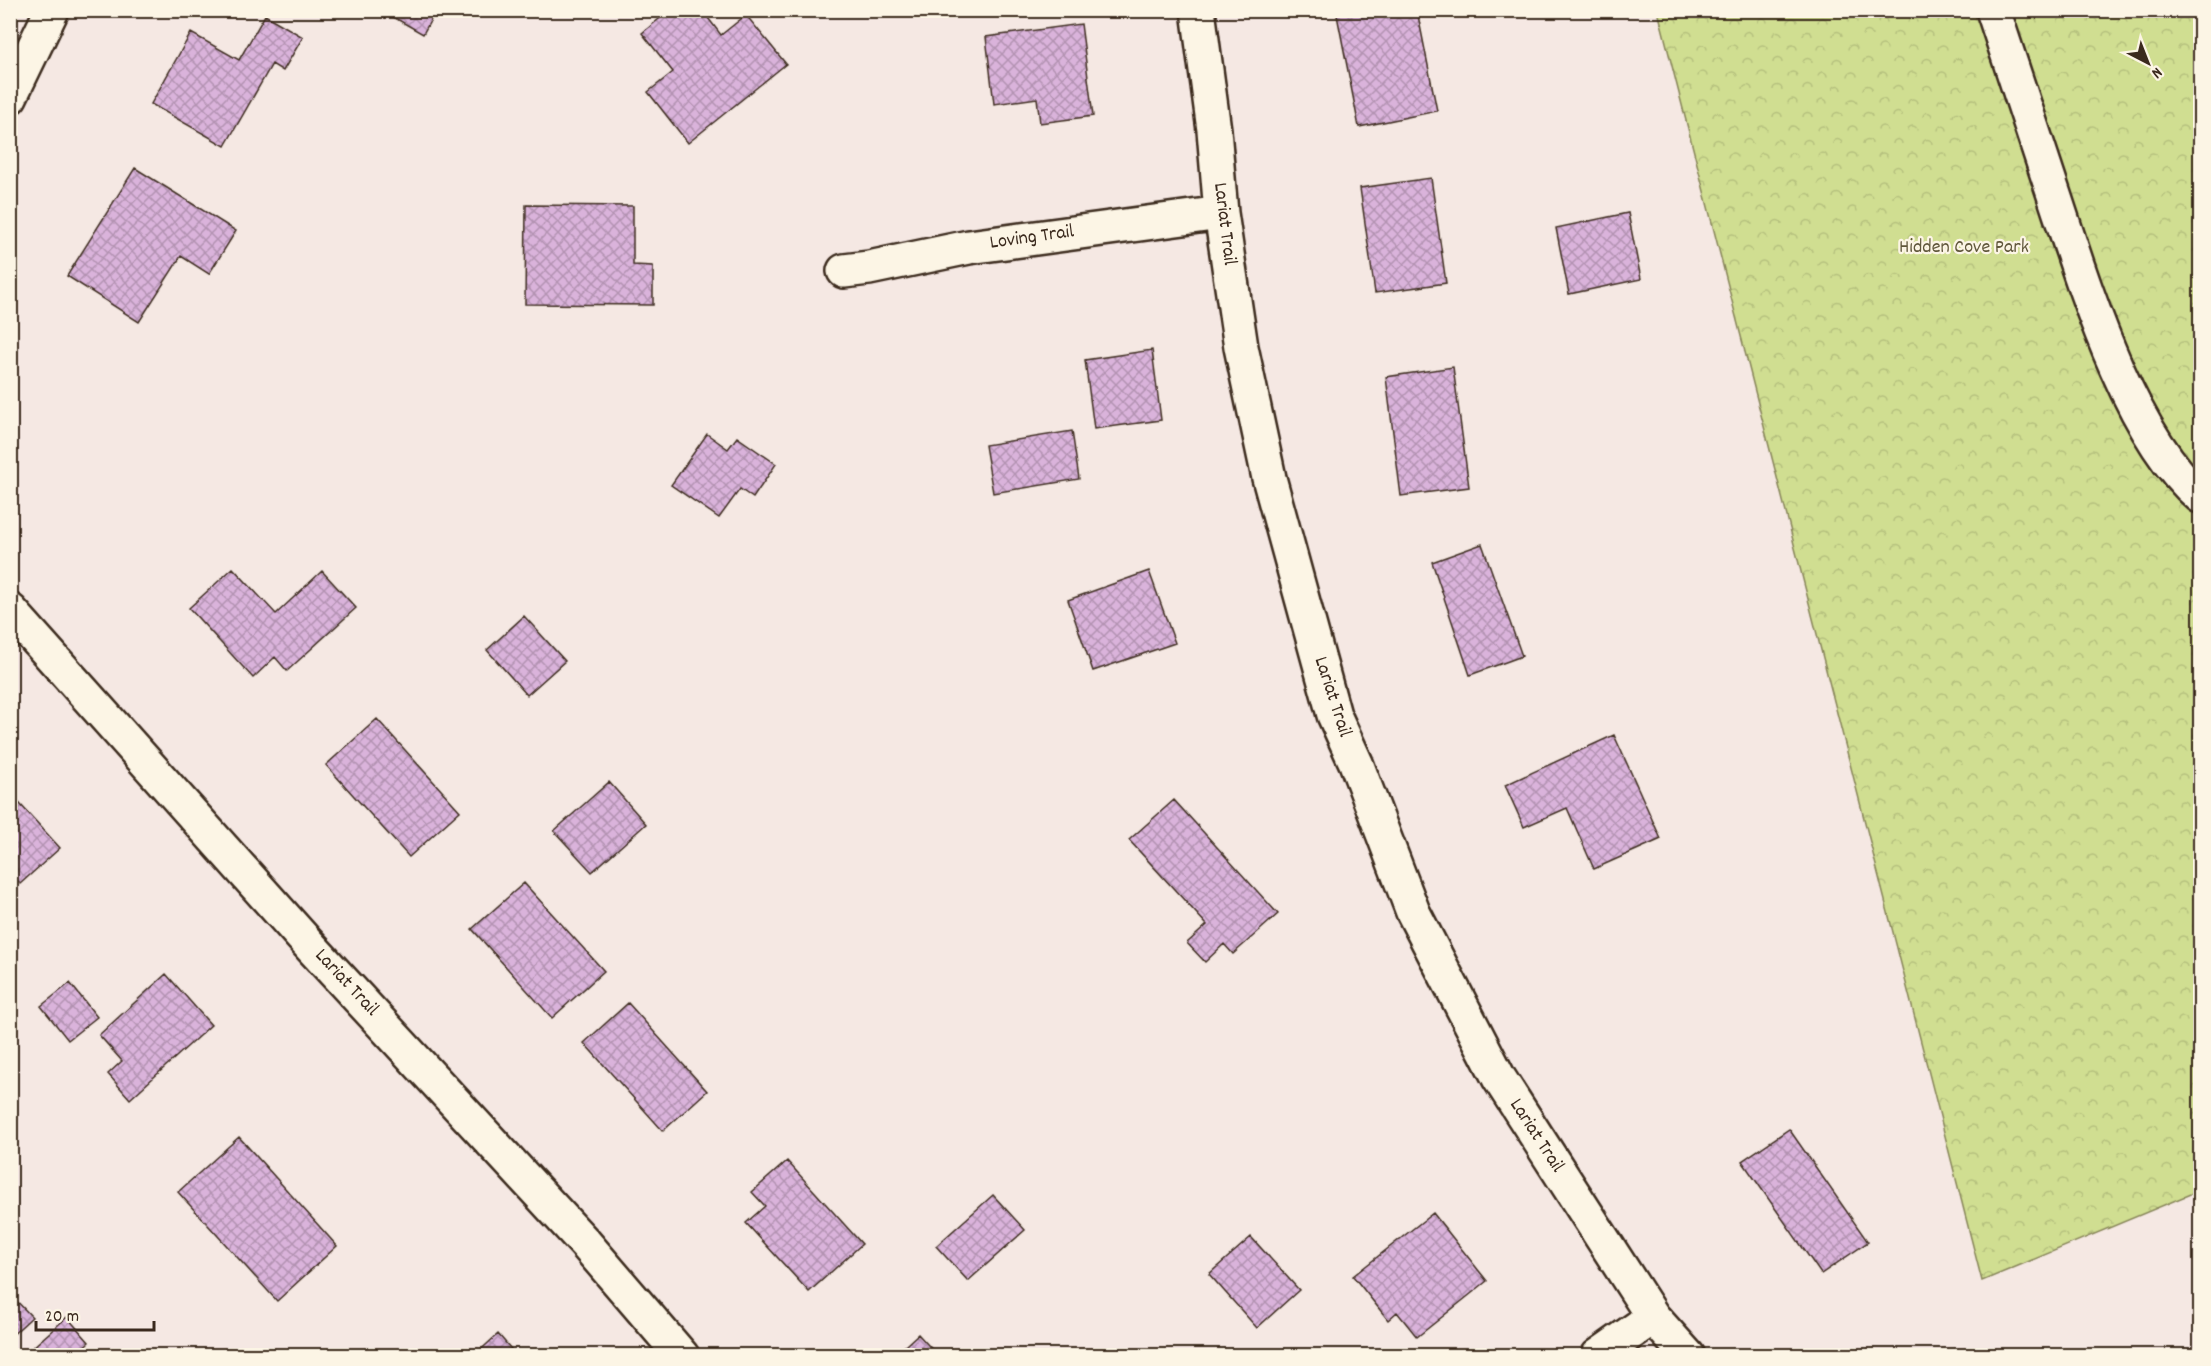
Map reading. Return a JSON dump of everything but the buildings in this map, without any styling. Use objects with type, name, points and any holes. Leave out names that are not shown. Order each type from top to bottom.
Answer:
[{"type":"street","points":[[10,97],[52,10]]},
{"type":"street","name":"Lariat Trail","points":[[1198,10],[1214,130],[1221,213],[1241,347],[1269,478],[1334,715],[1356,763],[1413,912],[1499,1078],[1653,1317],[1688,1356]]},
{"type":"street","points":[[1993,10],[2084,286],[2121,375],[2151,436],[2184,482],[2200,496]]},
{"type":"street","name":"Loving Trail","points":[[844,271],[969,247],[1221,213]]},
{"type":"street","name":"Lariat Trail","points":[[10,610],[312,948],[585,1243],[682,1356]]},
{"type":"street","points":[[1598,1356],[1653,1317]]},
{"type":"green space","name":"Hidden Cove Park","points":[[1658,11],[2200,11],[2200,1190],[1982,1281]]}]
